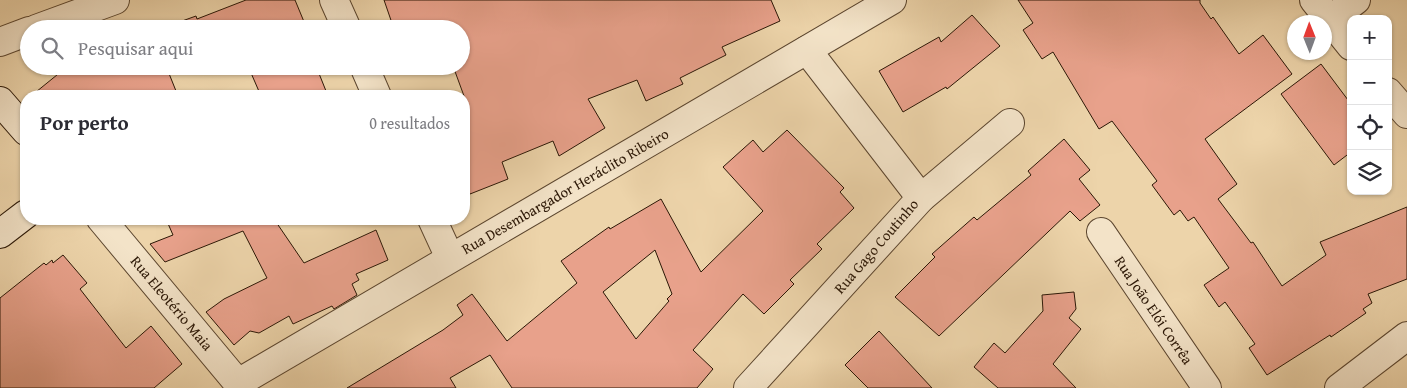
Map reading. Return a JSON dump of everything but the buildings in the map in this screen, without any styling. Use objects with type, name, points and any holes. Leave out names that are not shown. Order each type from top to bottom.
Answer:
[{"type":"street","points":[[61,20],[115,0]]},
{"type":"street","points":[[334,0],[343,20]]},
{"type":"street","name":"Rua Desembargador Heráclito Ribeiro","points":[[240,385],[450,258],[892,0]]},
{"type":"street","points":[[1347,41],[1322,10],[1356,0]]},
{"type":"street","points":[[0,42],[20,34]]},
{"type":"street","name":"Rua Gago Coutinho","points":[[748,388],[921,198],[806,50]]},
{"type":"street","points":[[368,75],[374,90]]},
{"type":"street","points":[[1392,97],[1407,114]]},
{"type":"street","points":[[0,101],[20,124]]},
{"type":"street","points":[[921,198],[1010,123]]},
{"type":"street","points":[[0,234],[20,219]]},
{"type":"street","name":"Rua Eleotério Maia","points":[[106,225],[240,385]]},
{"type":"street","points":[[435,225],[450,258]]},
{"type":"street","name":"Rua João Elói Corrêa","points":[[1100,232],[1207,388]]},
{"type":"street","points":[[1339,388],[1407,336]]}]
